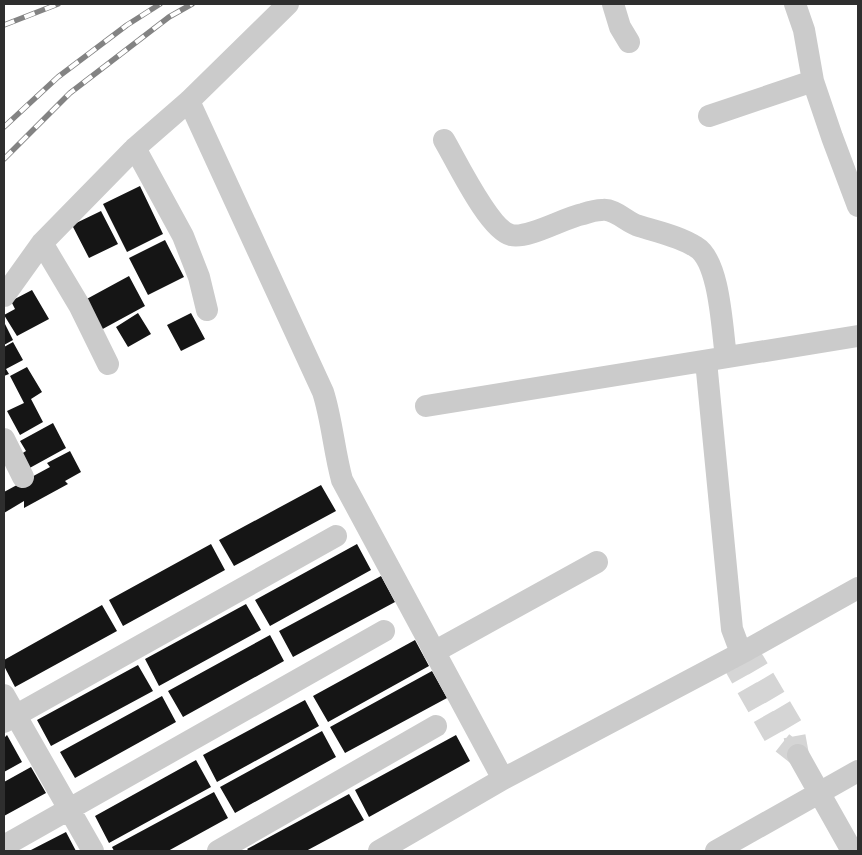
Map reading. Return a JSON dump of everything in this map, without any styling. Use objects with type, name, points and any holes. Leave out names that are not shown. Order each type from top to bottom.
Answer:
[{"type":"street","points":[[4,296],[42,243],[135,148],[189,101],[288,4]]},
{"type":"street","points":[[613,4],[620,27],[629,42]]},
{"type":"street","points":[[795,4],[804,30],[812,80],[858,206]]},
{"type":"street","points":[[709,116],[812,80]]},
{"type":"street","points":[[189,101],[323,392],[328,408],[342,480],[503,779]]},
{"type":"street","points":[[444,140],[485,211],[500,229],[510,235],[524,235],[577,215],[604,209],[617,214],[633,225],[674,236],[697,247],[708,258],[715,275],[716,359],[732,629],[741,653]]},
{"type":"street","points":[[135,148],[183,236],[200,277],[207,310]]},
{"type":"street","points":[[42,243],[79,305],[108,364]]},
{"type":"street","points":[[426,406],[858,336]]},
{"type":"street","points":[[4,439],[23,477]]},
{"type":"street","points":[[10,719],[336,536]]},
{"type":"street","points":[[434,652],[596,562]]},
{"type":"street","points":[[379,851],[503,779],[741,653],[858,588]]},
{"type":"street","points":[[4,846],[384,631]]},
{"type":"street","points":[[4,695],[10,719],[69,810],[93,851]]},
{"type":"street","points":[[218,851],[436,726]]},
{"type":"street","points":[[798,755],[852,851]]},
{"type":"street","points":[[716,851],[858,771]]},
{"type":"building","points":[[140,186],[163,234],[127,252],[103,204]]},
{"type":"building","points":[[101,211],[118,244],[89,258],[72,225]]},
{"type":"building","points":[[165,240],[184,277],[148,295],[129,258]]},
{"type":"building","points":[[129,276],[145,306],[99,331],[83,301]]},
{"type":"building","points":[[32,290],[49,319],[17,336],[4,315],[15,309],[11,301]]},
{"type":"building","points":[[138,313],[151,334],[128,347],[116,327]]},
{"type":"building","points":[[191,313],[205,339],[181,351],[167,325]]},
{"type":"building","points":[[4,322],[13,340],[4,345]]},
{"type":"building","points":[[13,342],[23,360],[6,369],[9,374],[4,376],[4,347]]},
{"type":"building","points":[[27,367],[42,392],[31,399],[43,422],[20,435],[7,411],[24,403],[10,376]]},
{"type":"building","points":[[53,423],[66,448],[26,470],[18,456],[26,451],[20,441]]},
{"type":"building","points":[[70,451],[81,472],[65,481],[68,484],[24,508],[24,501],[4,513],[4,492],[50,467],[47,463]]},
{"type":"building","points":[[321,485],[336,511],[234,566],[219,540]]},
{"type":"building","points":[[211,544],[225,570],[123,626],[109,600]]},
{"type":"building","points":[[357,544],[371,570],[270,626],[255,600]]},
{"type":"building","points":[[381,576],[395,602],[293,657],[279,631]]},
{"type":"building","points":[[246,604],[261,630],[159,686],[145,659]]},
{"type":"building","points":[[102,605],[117,631],[15,687],[4,666],[4,660]]},
{"type":"building","points":[[270,635],[284,661],[183,717],[168,691]]},
{"type":"building","points":[[415,640],[429,666],[328,722],[313,696]]},
{"type":"building","points":[[138,665],[153,691],[51,746],[37,720]]},
{"type":"building","points":[[432,671],[447,698],[345,753],[330,727]]},
{"type":"building","points":[[162,696],[176,722],[75,778],[60,752]]},
{"type":"building","points":[[305,700],[319,726],[217,782],[203,755]]},
{"type":"building","points":[[322,731],[336,757],[235,813],[220,787]]},
{"type":"building","points":[[7,735],[22,762],[4,772],[4,738]]},
{"type":"building","points":[[456,735],[470,761],[369,817],[355,790]]},
{"type":"building","points":[[196,760],[211,787],[109,843],[95,816]]},
{"type":"building","points":[[31,767],[46,793],[4,816],[4,782]]},
{"type":"building","points":[[214,792],[228,818],[168,851],[114,851],[112,847]]},
{"type":"building","points":[[349,794],[364,820],[306,851],[249,851],[247,849]]},
{"type":"building","points":[[66,832],[76,851],[29,851]]},
{"type":"tunnel","points":[[747,650],[793,728],[798,755]]},
{"type":"tunnel","points":[[731,659],[775,737],[798,755]]},
{"type":"railway","points":[[4,25],[58,4]]},
{"type":"railway","points":[[4,127],[58,77],[127,25],[160,4]]},
{"type":"railway","points":[[4,159],[70,93],[169,17],[192,4]]}]
